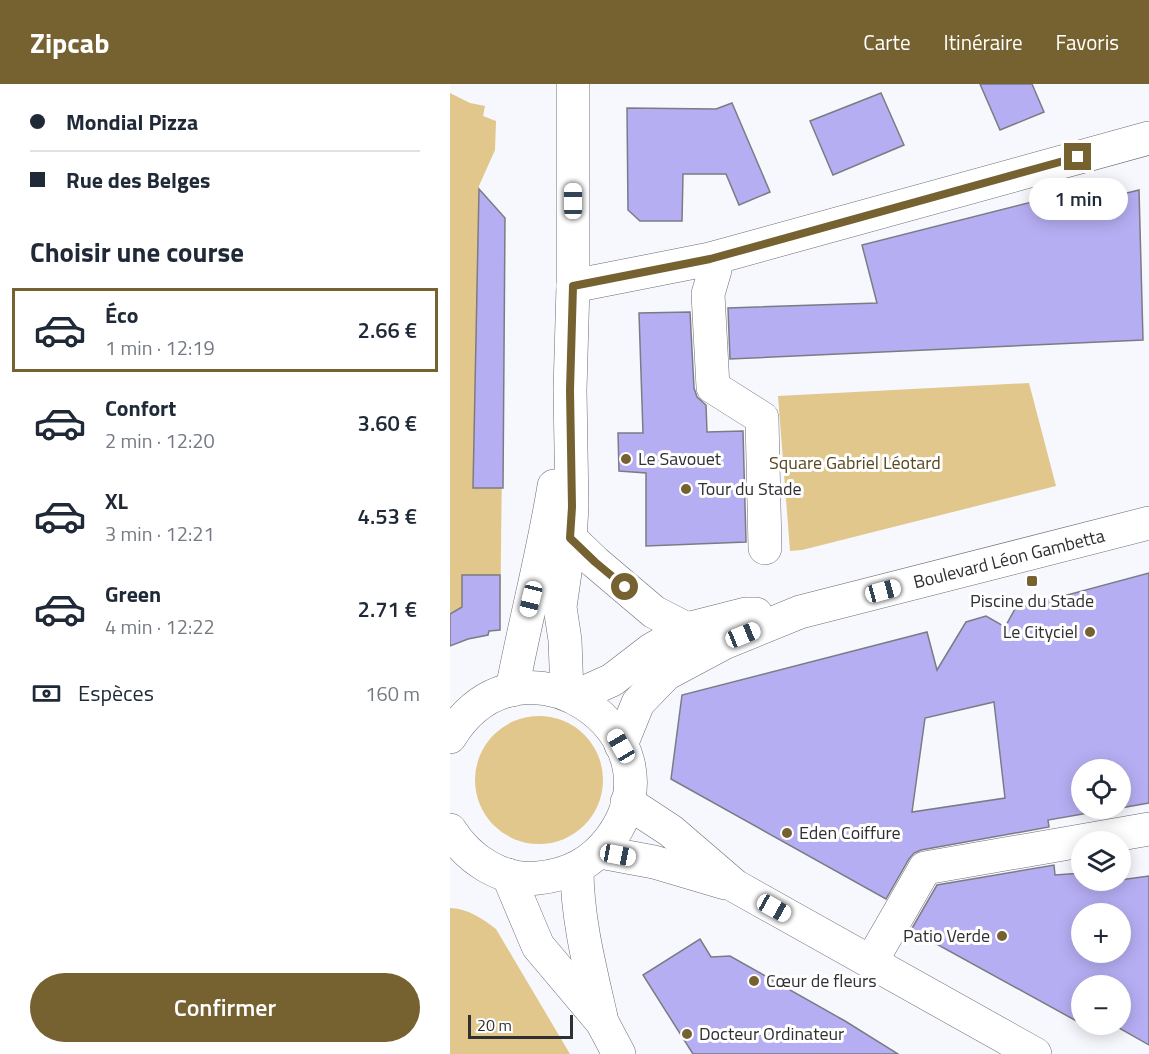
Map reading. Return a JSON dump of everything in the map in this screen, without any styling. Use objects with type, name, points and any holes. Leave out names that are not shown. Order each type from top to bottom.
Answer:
[{"type":"main road","points":[[570,695],[560,607],[572,507],[570,390],[573,286],[573,84]]},
{"type":"main road","points":[[573,286],[710,259],[1149,138]]},
{"type":"main road","points":[[716,270],[708,294],[713,387],[762,418],[765,548]]},
{"type":"main road","points":[[512,690],[546,536],[570,390]]},
{"type":"main road","name":"Boulevard Léon Gambetta","points":[[621,746],[638,703],[666,674],[724,643],[800,612],[1149,523]]},
{"type":"main road","points":[[570,538],[654,612],[687,629]]},
{"type":"main road","name":"Boulevard Léon Gambetta","points":[[570,695],[612,680],[651,650],[687,629],[746,614],[800,612]]},
{"type":"main road","points":[[450,831],[466,851],[485,866],[508,875],[531,879],[554,876],[589,860],[620,826],[627,802],[629,774],[621,746],[610,726],[594,708],[570,695],[544,688],[512,690],[489,699],[467,714],[453,728]]},
{"type":"main road","points":[[627,802],[671,831],[735,886],[1035,1054]]},
{"type":"main road","points":[[871,962],[925,868],[1149,829]]},
{"type":"main road","points":[[589,860],[654,862],[735,886]]},
{"type":"main road","points":[[589,860],[577,897],[585,948],[602,1022]]},
{"type":"main road","points":[[508,875],[538,946],[602,1022],[619,1054]]},
{"type":"green space","points":[[450,93],[470,103],[485,106],[483,116],[496,121],[495,150],[478,188],[505,218],[500,630],[489,631],[488,635],[450,646]]},
{"type":"green space","name":"Square Gabriel Léotard","points":[[1029,383],[1056,486],[802,550],[790,551],[778,396]]},
{"type":"green space","points":[[539,716],[564,721],[584,735],[598,755],[603,780],[598,805],[584,825],[564,839],[539,844],[514,839],[494,825],[480,805],[475,780],[480,755],[494,735],[514,721]]},
{"type":"green space","points":[[450,908],[469,912],[496,929],[570,1054],[450,1054]]},
{"type":"building","points":[[980,84],[1032,84],[1044,112],[1000,130]]},
{"type":"building","points":[[881,93],[904,145],[833,175],[810,121]]},
{"type":"building","points":[[732,103],[770,192],[739,205],[726,174],[683,174],[682,221],[640,221],[628,210],[627,108],[716,109]]},
{"type":"building","points":[[1103,184],[1111,197],[1139,190],[1143,340],[730,359],[728,308],[877,303],[862,245]]},
{"type":"building","points":[[479,189],[505,218],[503,488],[473,488]]},
{"type":"building","points":[[690,312],[694,388],[697,397],[706,405],[707,432],[743,431],[746,542],[646,546],[646,473],[619,471],[618,433],[643,433],[639,313]]},
{"type":"building","points":[[1149,573],[1149,803],[1131,806],[1131,759],[1071,759],[1071,816],[1048,820],[1049,827],[914,853],[886,899],[671,779],[682,695],[927,632],[937,670],[966,622],[986,616],[1005,627],[1015,609]],"holes":[[[994,702],[1005,798],[912,812],[925,718]]]},
{"type":"building","points":[[462,575],[500,575],[500,630],[489,631],[488,635],[450,646],[450,614],[462,607]]},
{"type":"building","name":"Patio Verde","points":[[1054,865],[1055,875],[1071,874],[1071,891],[1131,891],[1131,878],[1149,876],[1149,1045],[1131,1035],[1131,975],[1071,975],[1071,1018],[911,930],[937,885]]},
{"type":"building","points":[[700,939],[711,957],[730,956],[898,1054],[693,1054],[643,975]]},
{"type":"place","name":"Le Savouet","points":[[626,459]]},
{"type":"place","name":"Tour du Stade","points":[[686,489]]},
{"type":"place","name":"Piscine du Stade","points":[[1032,581]]},
{"type":"place","name":"Le Cityciel","points":[[1090,632]]},
{"type":"place","name":"Eden Coiffure","points":[[787,833]]},
{"type":"place","name":"Patio Verde","points":[[1002,936]]},
{"type":"place","name":"Cœur de fleurs","points":[[754,981]]},
{"type":"place","name":"Docteur Ordinateur","points":[[687,1034]]},
{"type":"route","points":[[625,587],[570,538],[573,286],[710,259],[1078,157]]}]
